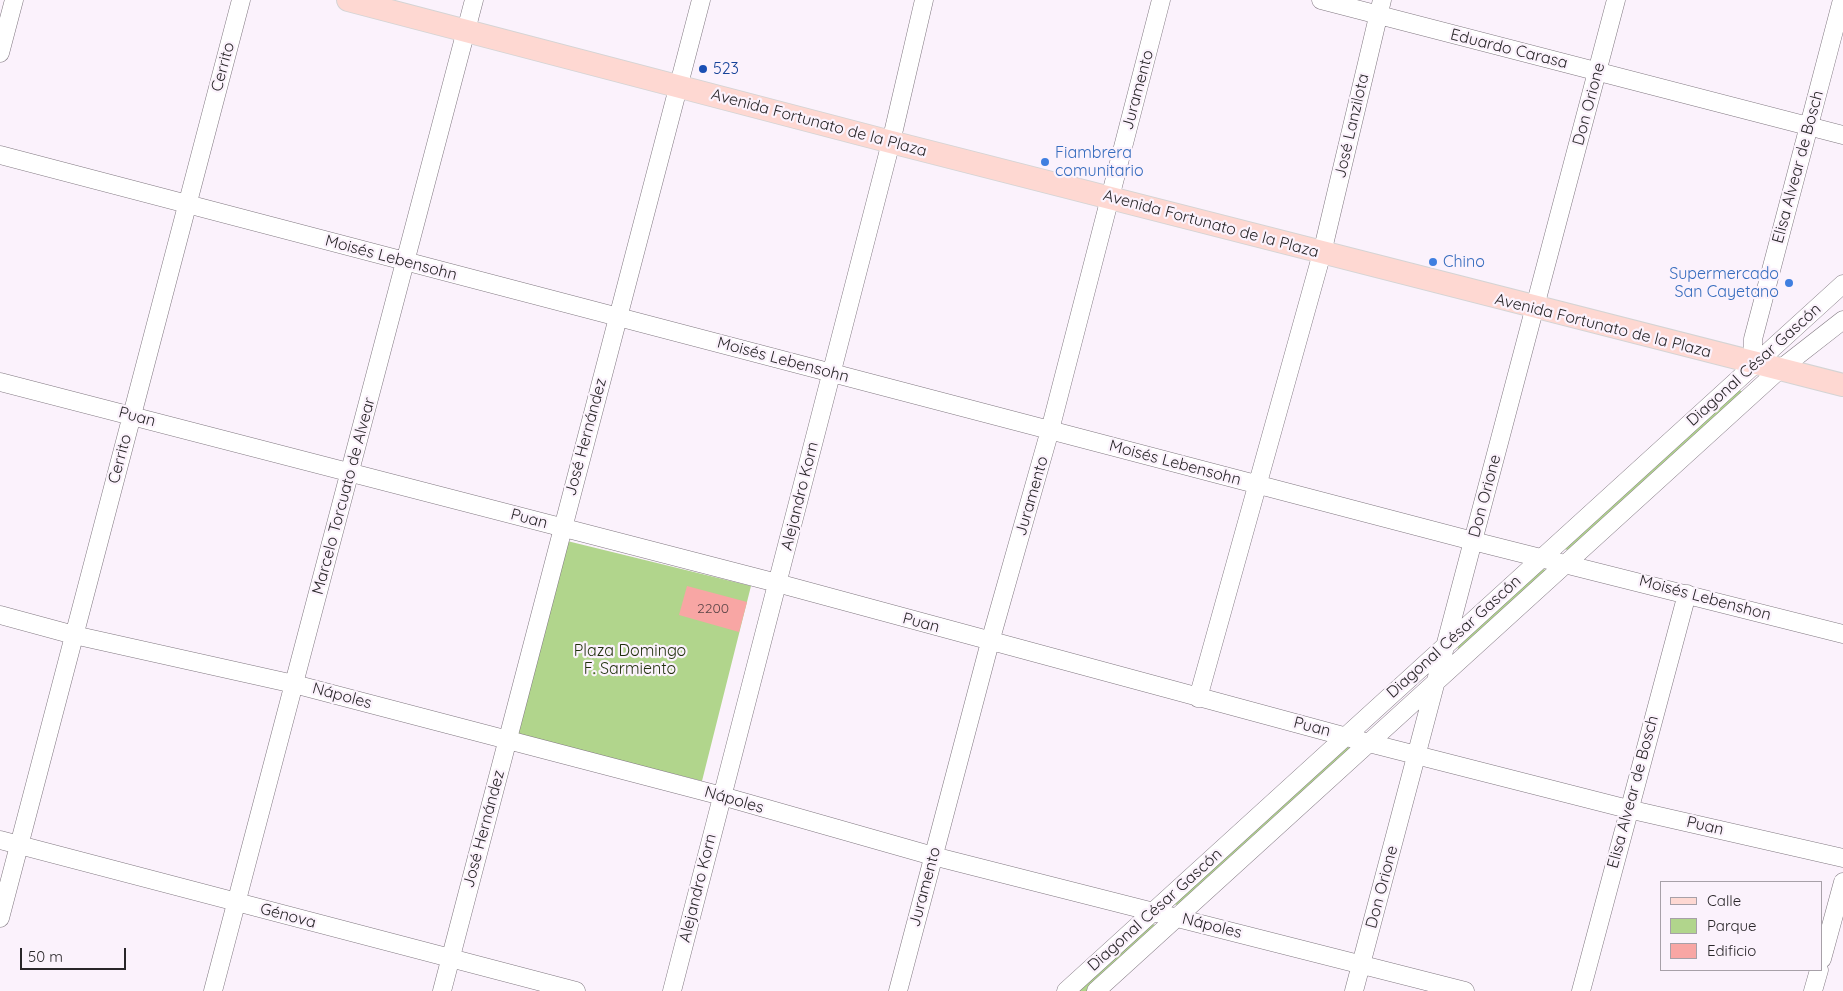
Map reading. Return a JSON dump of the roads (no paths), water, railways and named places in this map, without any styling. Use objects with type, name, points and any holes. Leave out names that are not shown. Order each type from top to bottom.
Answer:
[{"type":"main road","name":"Avenida Fortunato de la Plaza","points":[[348,0],[891,142],[1843,386]]},
{"type":"street","points":[[0,53],[14,0]]},
{"type":"street","name":"Cerrito","points":[[0,918],[240,0]]},
{"type":"street","name":"Marcelo Torcuato de Alvear","points":[[213,991],[474,0]]},
{"type":"street","name":"José Hernández","points":[[442,991],[701,0]]},
{"type":"street","name":"Alejandro Korn","points":[[672,991],[891,142],[924,0]]},
{"type":"street","name":"Juramento","points":[[898,991],[990,642],[1050,430],[1162,0]]},
{"type":"street","name":"Eduardo Carasa","points":[[1321,0],[1380,7],[1598,72],[1843,135]]},
{"type":"street","name":"Don Orione","points":[[1354,991],[1616,0]]},
{"type":"street","name":"Elisa Alvear de Bosch","points":[[1753,364],[1753,339],[1842,0]]},
{"type":"street","name":"José Lanzilota","points":[[1198,698],[1259,485],[1322,253],[1380,7]]},
{"type":"street","name":"Moisés Lebensohn","points":[[0,155],[1259,485],[1567,563]]},
{"type":"street","name":"Diagonal César Gascón","points":[[1066,991],[1843,284]]},
{"type":"street","name":"Diagonal César Gascón","points":[[1096,991],[1778,370],[1843,320]]},
{"type":"street","name":"Puan","points":[[0,382],[777,583],[1369,743],[1417,753],[1628,808],[1843,858]]},
{"type":"street","name":"Moisés Lebenshon","points":[[1567,563],[1843,634]]},
{"type":"street","name":"Elisa Alvear de Bosch","points":[[1581,991],[1628,808],[1687,594]]},
{"type":"street","name":"Nápoles","points":[[0,616],[74,635],[294,684],[722,796],[933,856],[1465,991]]},
{"type":"street","name":"Génova","points":[[0,840],[576,991]]},
{"type":"street","points":[[1823,955],[1843,882]]},
{"type":"street","points":[[1813,991],[1819,971]]},
{"type":"place","name":"523","points":[[703,69]]},
{"type":"place","name":"Fiambrera comunitario","points":[[1045,162]]},
{"type":"place","name":"Chino","points":[[1433,262]]},
{"type":"place","name":"Supermercado San Cayetano","points":[[1789,283]]},
{"type":"park label","name":"Plaza Domingo F. Sarmiento","points":[[630,660]]}]
